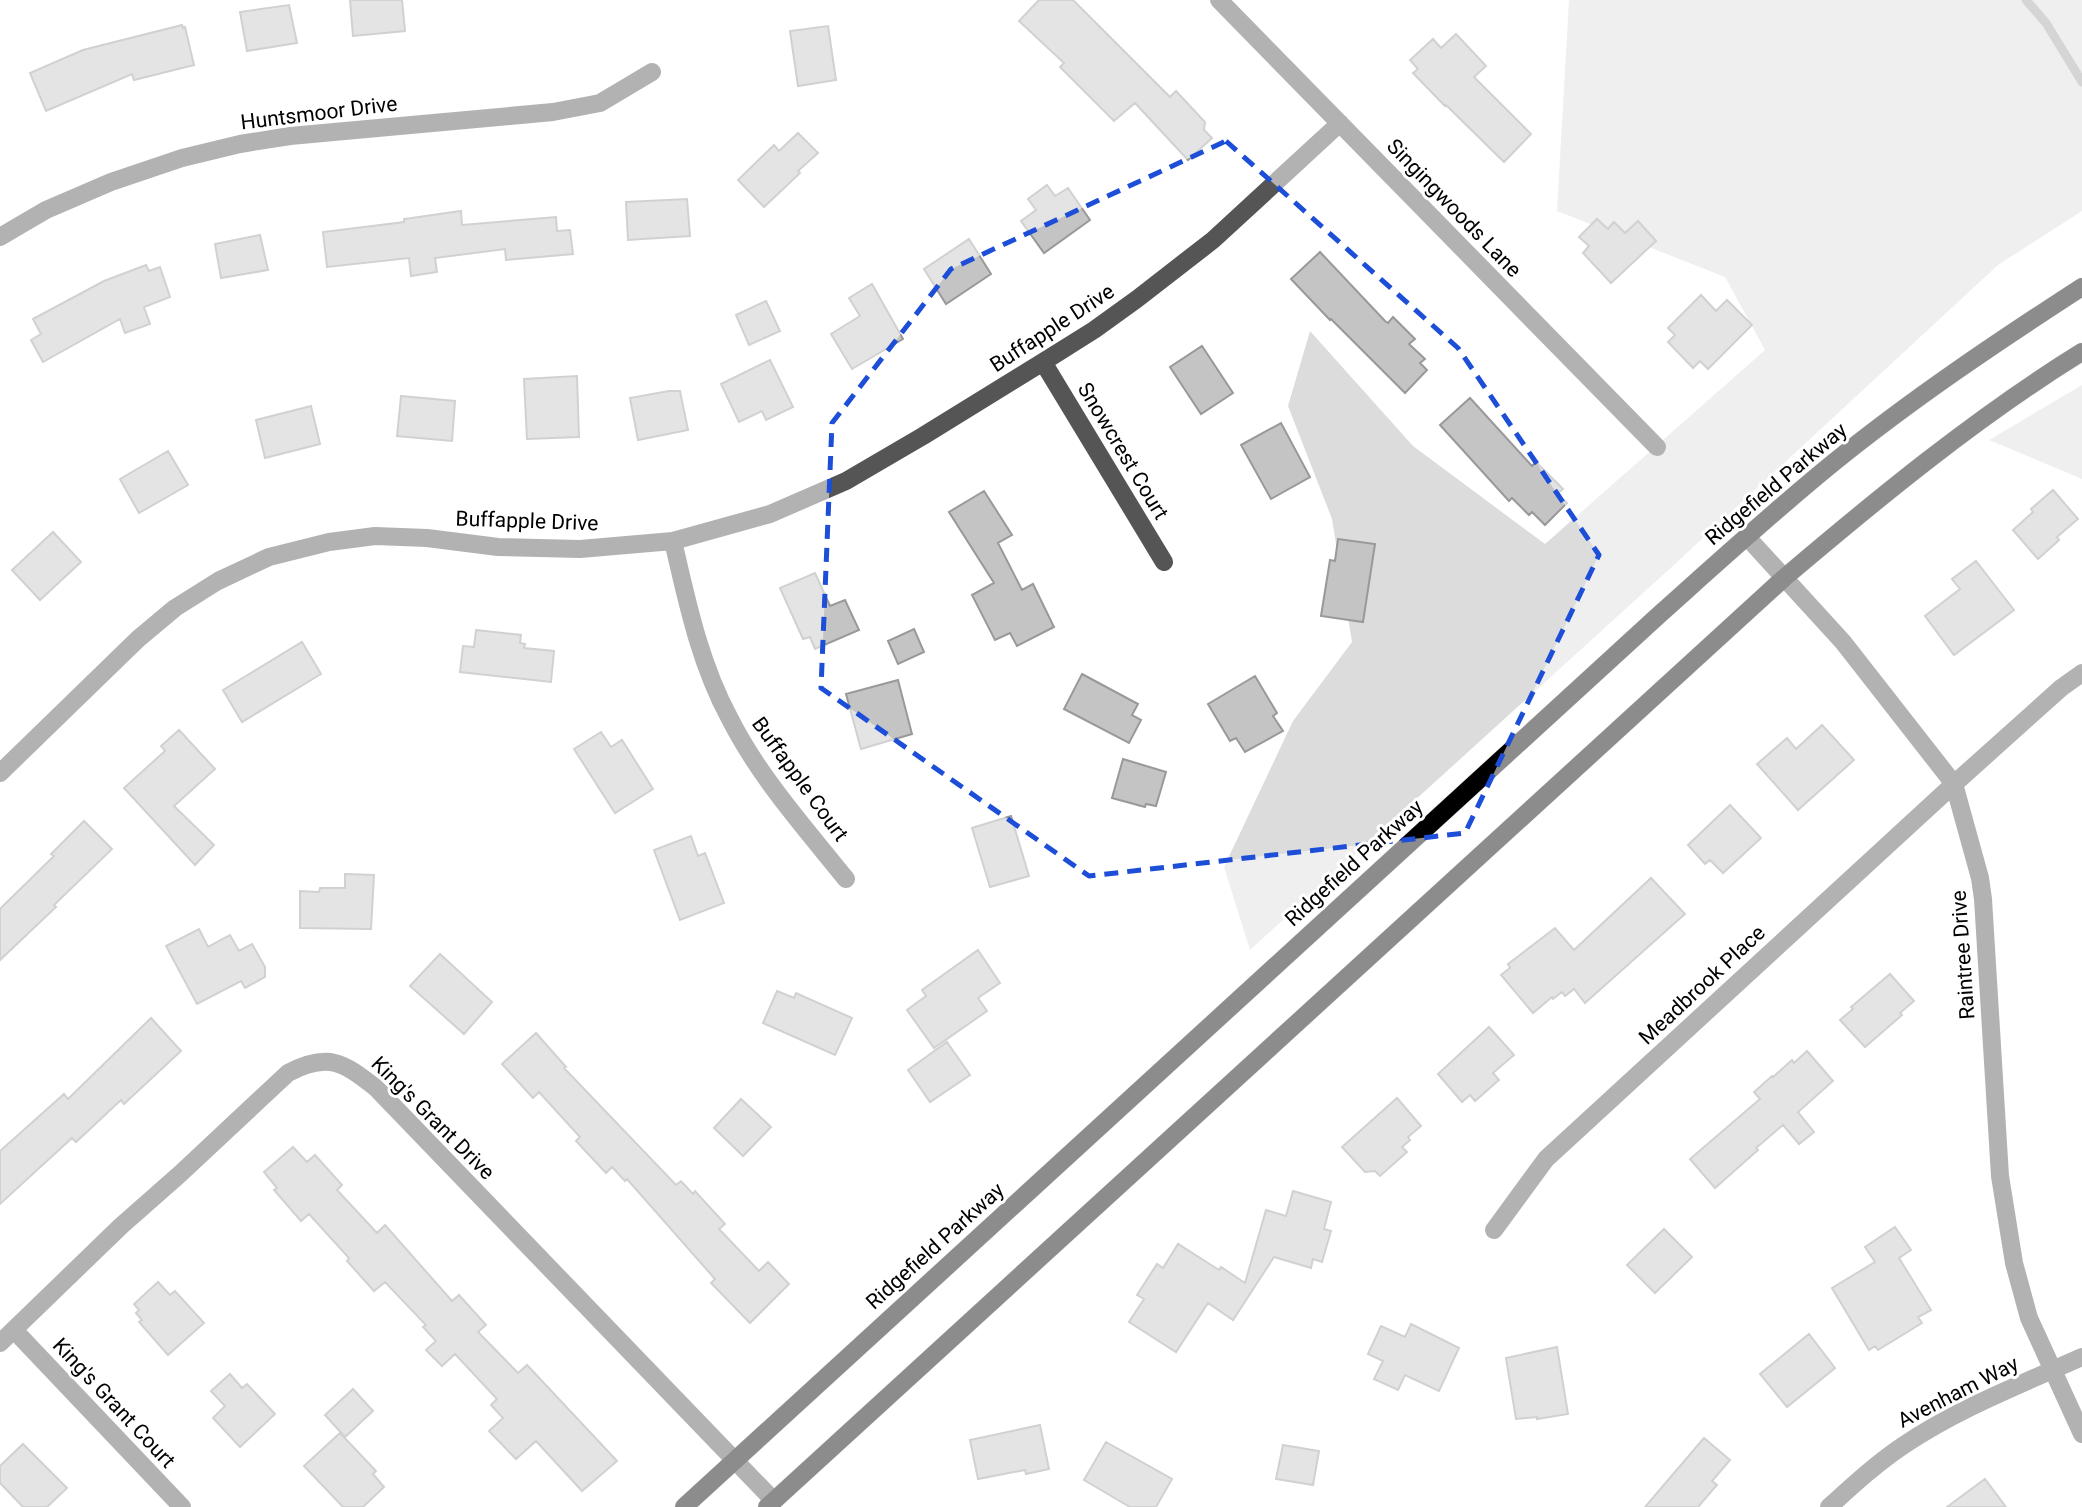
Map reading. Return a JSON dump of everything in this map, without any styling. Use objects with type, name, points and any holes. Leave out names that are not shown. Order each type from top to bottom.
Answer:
[{"type":"main road","name":"Ridgefield Parkway","points":[[684,1507],[1747,537],[1834,462],[1926,392],[2082,288]]},
{"type":"main road","points":[[771,1504],[1784,578],[1938,453],[2082,352]]},
{"type":"street","name":"Singingwoods Lane","points":[[1219,0],[1657,447]]},
{"type":"street","name":"Huntsmoor Drive","points":[[0,237],[46,210],[89,191],[181,159],[290,136],[553,112],[600,103],[652,72]]},
{"type":"street","name":"Buffapple Drive","points":[[0,773],[138,639],[175,608],[218,581],[269,557],[329,541],[375,536],[427,538],[498,547],[580,550],[673,541],[770,514],[846,481],[1105,322],[1213,240],[1340,123]]},
{"type":"street","name":"Snowcrest Court","points":[[1043,362],[1164,562]]},
{"type":"street","name":"Raintree Drive","points":[[1747,537],[1843,642],[1954,784],[1983,898],[2000,1176],[2014,1263],[2029,1318],[2082,1434]]},
{"type":"street","name":"Buffapple Court","points":[[673,541],[691,617],[709,673],[729,718],[777,793],[846,879]]},
{"type":"street","name":"Meadbrook Place","points":[[1494,1230],[1546,1159],[1954,784],[2061,688],[2082,673]]},
{"type":"street","name":"King's Grant Drive","points":[[0,1343],[121,1226],[288,1073],[305,1064],[333,1062],[349,1068],[376,1088],[734,1461],[771,1504]]},
{"type":"street","name":"King's Grant Court","points":[[14,1330],[181,1507]]},
{"type":"street","name":"Avenham Way","points":[[1829,1507],[1870,1470],[1905,1444],[1964,1410],[2082,1357]]},
{"type":"highlighted area","points":[[1226,141],[1458,348],[1599,555],[1465,833],[1089,876],[821,688],[832,423],[951,269]]},
{"type":"shaded area","points":[[1569,0],[2082,0],[2082,211],[1998,265],[1675,564],[1250,950],[1224,867],[1293,721],[1352,642],[1332,519],[1288,406],[1310,331],[1413,446],[1545,544],[1765,350],[1725,277],[1557,211]]},
{"type":"shaded area","points":[[2082,385],[2082,479],[1989,440]]},
{"type":"building","points":[[350,0],[402,0],[405,31],[353,36]]},
{"type":"building","points":[[1039,0],[1073,0],[1170,97],[1176,91],[1205,122],[1204,130],[1212,138],[1188,160],[1135,103],[1114,121],[1060,67],[1064,63],[1019,21]]},
{"type":"building","points":[[289,5],[297,43],[247,51],[240,12]]},
{"type":"building","points":[[182,25],[185,27],[194,65],[134,80],[132,74],[46,111],[30,73],[83,50]]},
{"type":"building","points":[[828,26],[836,80],[798,86],[790,31]]},
{"type":"building","points":[[1456,34],[1486,66],[1474,77],[1531,134],[1504,162],[1413,73],[1418,69],[1410,60],[1433,39],[1441,48]]},
{"type":"building","points":[[798,133],[818,153],[764,207],[738,180],[774,145],[779,151]]},
{"type":"building","points":[[1047,185],[1055,196],[1068,188],[1090,220],[1044,253],[1021,221],[1036,210],[1028,199]]},
{"type":"building","points":[[687,199],[690,236],[628,240],[626,202]]},
{"type":"building","points":[[461,211],[462,225],[556,217],[557,231],[570,230],[573,254],[506,260],[505,249],[435,258],[437,272],[411,276],[409,258],[327,267],[323,232],[404,222],[404,219]]},
{"type":"building","points":[[1597,219],[1608,229],[1614,222],[1625,233],[1638,221],[1656,241],[1611,283],[1583,253],[1589,246],[1579,237]]},
{"type":"building","points":[[260,235],[268,270],[221,278],[215,244]]},
{"type":"building","points":[[969,239],[991,274],[946,304],[924,269]]},
{"type":"building","points":[[1320,252],[1385,321],[1388,323],[1393,317],[1415,339],[1409,344],[1425,359],[1420,363],[1427,370],[1405,393],[1291,279]]},
{"type":"building","points":[[146,265],[149,271],[160,267],[170,297],[144,307],[150,324],[125,333],[120,319],[43,362],[31,340],[41,334],[33,319],[104,281]]},
{"type":"building","points":[[872,284],[903,339],[852,369],[831,334],[860,316],[849,298]]},
{"type":"building","points":[[1701,295],[1716,311],[1727,300],[1752,325],[1708,369],[1700,361],[1693,368],[1668,342],[1675,335],[1668,328]]},
{"type":"building","points":[[766,301],[780,331],[749,345],[736,315]]},
{"type":"building","points":[[1202,346],[1233,393],[1201,414],[1170,367]]},
{"type":"building","points":[[770,360],[793,407],[766,420],[762,411],[739,422],[721,384]]},
{"type":"building","points":[[577,376],[579,437],[527,439],[524,379]]},
{"type":"building","points":[[680,391],[688,430],[638,440],[630,398]]},
{"type":"building","points":[[401,396],[455,401],[452,441],[397,436]]},
{"type":"building","points":[[1470,398],[1532,466],[1536,462],[1563,489],[1557,494],[1567,503],[1545,525],[1532,512],[1529,515],[1512,498],[1509,501],[1440,425]]},
{"type":"building","points":[[311,406],[320,444],[265,458],[256,420]]},
{"type":"building","points":[[1281,423],[1310,477],[1271,499],[1241,445]]},
{"type":"building","points":[[168,451],[188,485],[139,513],[120,479]]},
{"type":"building","points":[[2053,490],[2078,519],[2057,537],[2059,540],[2038,559],[2013,530],[2033,512],[2031,509]]},
{"type":"building","points":[[984,491],[1012,535],[998,543],[1022,590],[1033,584],[1054,627],[1017,646],[1010,633],[995,640],[972,595],[994,583],[949,512]]},
{"type":"building","points":[[53,532],[81,562],[40,600],[12,570]]},
{"type":"building","points":[[1338,539],[1375,544],[1363,622],[1321,616],[1330,560],[1335,561]]},
{"type":"building","points":[[1976,561],[2014,610],[1954,655],[1925,616],[1960,589],[1952,579]]},
{"type":"building","points":[[815,573],[830,606],[845,600],[859,630],[815,649],[810,637],[803,639],[780,588]]},
{"type":"building","points":[[914,629],[924,652],[898,664],[888,641]]},
{"type":"building","points":[[476,630],[521,635],[520,643],[525,644],[524,648],[554,651],[551,682],[460,672],[463,646],[474,647]]},
{"type":"building","points":[[302,642],[321,674],[242,722],[223,690]]},
{"type":"building","points":[[1082,674],[1138,704],[1132,715],[1141,720],[1129,743],[1064,709]]},
{"type":"building","points":[[1255,676],[1277,713],[1273,716],[1283,731],[1245,752],[1236,738],[1230,741],[1208,704]]},
{"type":"building","points":[[898,680],[912,734],[861,749],[846,694]]},
{"type":"building","points":[[1822,725],[1854,760],[1798,810],[1757,764],[1787,738],[1796,749]]},
{"type":"building","points":[[179,730],[215,769],[174,806],[214,845],[195,865],[124,788],[165,751],[161,746]]},
{"type":"building","points":[[601,732],[611,747],[622,740],[653,789],[615,813],[574,749]]},
{"type":"building","points":[[1123,759],[1166,772],[1156,806],[1146,804],[1145,807],[1112,798]]},
{"type":"building","points":[[1730,805],[1761,838],[1723,873],[1710,860],[1705,864],[1688,845]]},
{"type":"building","points":[[1011,816],[1029,876],[990,887],[972,828]]},
{"type":"building","points":[[84,821],[112,849],[0,960],[0,909],[54,856],[51,854]]},
{"type":"building","points":[[691,836],[698,856],[705,853],[724,903],[680,920],[654,850]]},
{"type":"building","points":[[345,874],[374,875],[371,929],[300,928],[300,891],[319,892],[320,888],[345,888]]},
{"type":"building","points":[[1651,878],[1685,914],[1585,1003],[1574,989],[1565,996],[1562,992],[1553,999],[1552,997],[1533,1013],[1501,975],[1510,968],[1508,964],[1555,928],[1574,950]]},
{"type":"building","points":[[199,929],[208,947],[230,935],[239,951],[252,944],[265,967],[265,977],[245,988],[241,981],[197,1004],[166,946]]},
{"type":"building","points":[[978,950],[1000,983],[978,998],[987,1011],[934,1048],[907,1010],[926,996],[922,990]]},
{"type":"building","points":[[440,954],[492,1002],[464,1034],[410,986]]},
{"type":"building","points":[[1890,974],[1914,1001],[1865,1047],[1840,1020],[1853,1009],[1851,1007]]},
{"type":"building","points":[[777,991],[794,998],[796,993],[852,1018],[835,1055],[763,1023]]},
{"type":"building","points":[[151,1018],[181,1051],[124,1104],[121,1100],[76,1142],[72,1138],[0,1204],[0,1151],[64,1094],[68,1099]]},
{"type":"building","points":[[1489,1027],[1514,1055],[1493,1073],[1499,1080],[1475,1101],[1470,1095],[1462,1102],[1438,1074]]},
{"type":"building","points":[[536,1033],[566,1067],[564,1068],[676,1185],[681,1181],[693,1194],[695,1191],[725,1224],[719,1229],[759,1271],[768,1262],[789,1284],[750,1323],[711,1283],[715,1279],[627,1179],[625,1181],[612,1167],[606,1173],[576,1141],[580,1137],[539,1092],[533,1098],[502,1064]]},
{"type":"building","points":[[947,1042],[970,1075],[930,1102],[908,1070]]},
{"type":"building","points":[[1807,1051],[1833,1081],[1798,1112],[1814,1132],[1799,1144],[1783,1125],[1715,1188],[1690,1159],[1760,1099],[1754,1092]]},
{"type":"building","points":[[1397,1098],[1421,1126],[1408,1137],[1410,1140],[1402,1147],[1407,1152],[1380,1176],[1375,1171],[1365,1172],[1342,1147]]},
{"type":"building","points":[[741,1099],[771,1127],[743,1156],[714,1128]]},
{"type":"building","points":[[293,1147],[307,1162],[315,1155],[342,1185],[337,1190],[377,1233],[385,1225],[452,1301],[459,1295],[486,1325],[478,1332],[518,1373],[527,1365],[617,1461],[582,1491],[536,1441],[516,1459],[489,1431],[503,1418],[491,1405],[497,1399],[455,1354],[442,1366],[426,1350],[436,1341],[423,1327],[426,1325],[385,1282],[374,1291],[347,1261],[349,1258],[309,1214],[301,1221],[274,1190],[277,1188],[264,1172]]},
{"type":"building","points":[[1293,1191],[1331,1202],[1324,1229],[1331,1231],[1322,1262],[1313,1259],[1311,1268],[1274,1257],[1233,1320],[1208,1303],[1176,1352],[1129,1322],[1144,1299],[1137,1295],[1157,1264],[1163,1268],[1178,1244],[1245,1283],[1266,1210],[1286,1216]]},
{"type":"building","points":[[1895,1227],[1911,1250],[1899,1258],[1931,1310],[1918,1317],[1922,1323],[1878,1350],[1875,1346],[1869,1350],[1832,1288],[1875,1262],[1865,1247]]},
{"type":"building","points":[[1664,1229],[1692,1257],[1655,1293],[1627,1265]]},
{"type":"building","points":[[158,1282],[170,1295],[175,1291],[204,1323],[168,1355],[139,1322],[142,1320],[136,1313],[139,1310],[134,1304]]},
{"type":"building","points":[[1411,1324],[1459,1348],[1439,1391],[1405,1375],[1398,1390],[1374,1379],[1383,1361],[1368,1354],[1381,1326],[1405,1337]]},
{"type":"building","points":[[1809,1334],[1835,1368],[1787,1407],[1760,1374]]},
{"type":"building","points":[[1557,1347],[1568,1414],[1516,1419],[1506,1358]]},
{"type":"building","points":[[230,1374],[242,1388],[247,1384],[275,1414],[240,1447],[213,1418],[225,1406],[211,1391]]},
{"type":"building","points":[[353,1389],[373,1411],[345,1437],[325,1415]]},
{"type":"building","points":[[1040,1425],[1049,1469],[1026,1474],[1025,1470],[978,1479],[970,1440]]},
{"type":"building","points":[[340,1433],[376,1471],[373,1474],[384,1487],[363,1507],[343,1507],[304,1466]]},
{"type":"building","points":[[1704,1438],[1730,1460],[1712,1481],[1717,1485],[1698,1507],[1645,1507]]},
{"type":"building","points":[[1106,1442],[1172,1479],[1156,1507],[1130,1507],[1084,1480]]},
{"type":"building","points":[[23,1444],[67,1488],[47,1507],[23,1507],[0,1483],[0,1466]]},
{"type":"building","points":[[1283,1445],[1319,1451],[1313,1485],[1276,1479]]},
{"type":"building","points":[[1985,1479],[2006,1507],[1947,1507]]},
{"type":"waterway","points":[[2026,0],[2046,23],[2082,82]]}]
